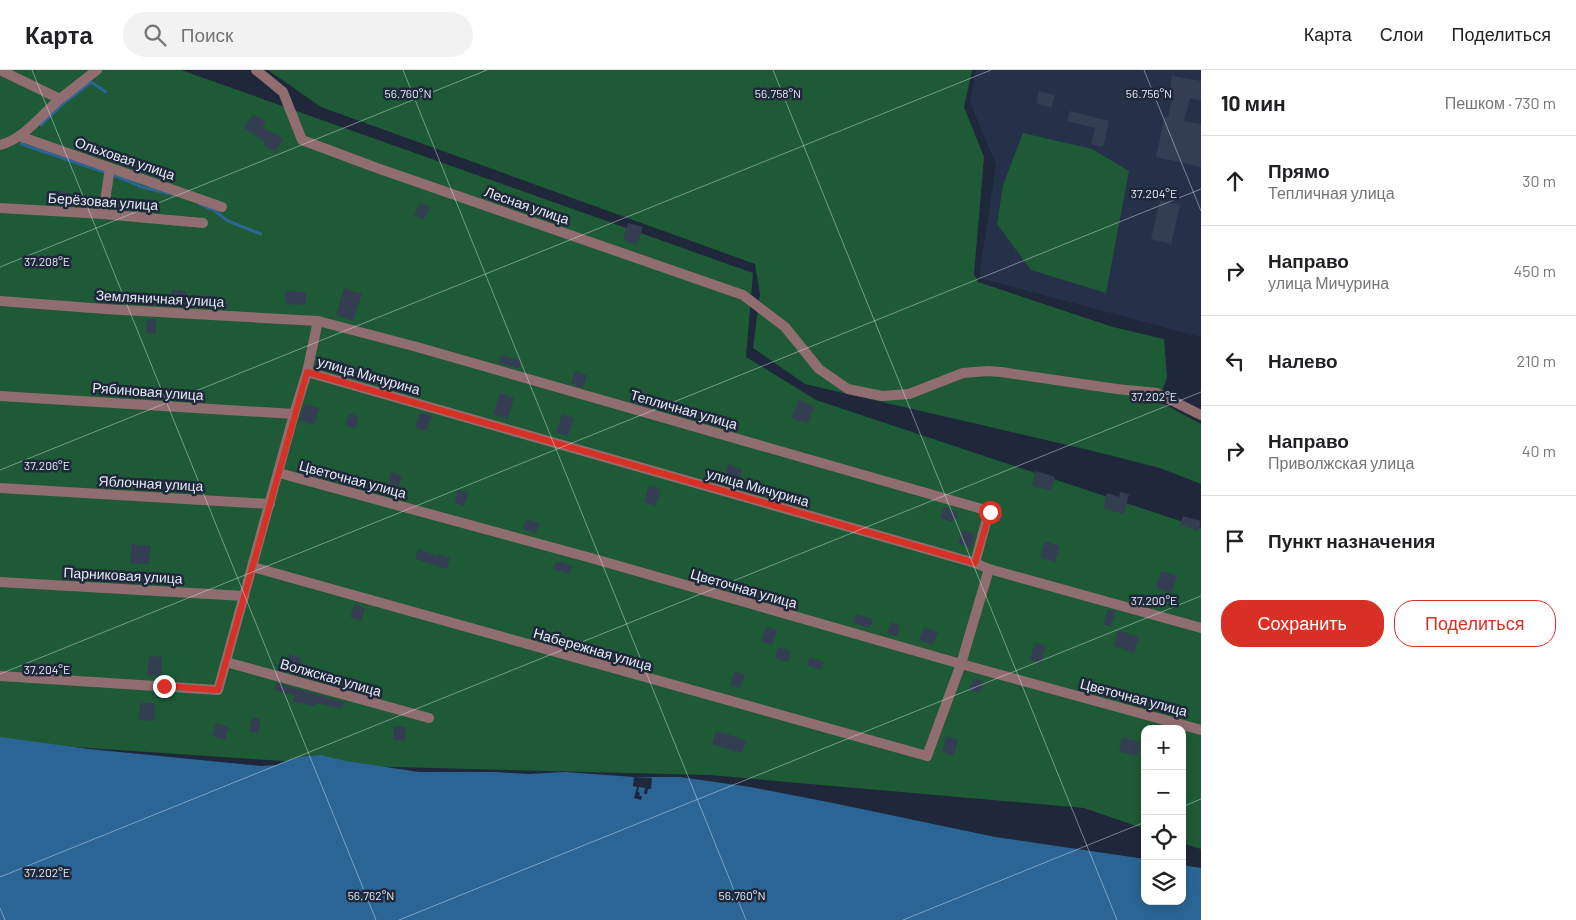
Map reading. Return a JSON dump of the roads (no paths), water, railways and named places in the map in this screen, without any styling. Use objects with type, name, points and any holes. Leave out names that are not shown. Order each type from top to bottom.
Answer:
[{"type":"street","points":[[0,70],[60,99]]},
{"type":"street","points":[[0,145],[6,144],[19,136],[60,99],[98,70]]},
{"type":"street","name":"Лесная улица","points":[[256,70],[283,92],[302,140],[743,295],[785,328],[819,369],[848,389],[882,396],[909,394],[963,373],[1001,372],[1157,393],[1201,415]]},
{"type":"street","name":"Ольховая улица","points":[[19,136],[222,207]]},
{"type":"street","points":[[103,214],[110,168]]},
{"type":"street","name":"Берёзовая улица","points":[[0,208],[103,214],[203,223]]},
{"type":"street","name":"Земляничная улица","points":[[0,301],[318,321]]},
{"type":"street","points":[[0,676],[218,690],[307,372],[318,321]]},
{"type":"street","name":"Тепличная улица","points":[[318,321],[990,512],[975,563]]},
{"type":"street","name":"улица Мичурина","points":[[307,372],[975,563],[989,569],[1201,628]]},
{"type":"street","name":"Рябиновая улица","points":[[0,396],[294,414]]},
{"type":"street","name":"Цветочная улица","points":[[279,473],[601,561],[961,664],[1201,730]]},
{"type":"street","name":"Яблочная улица","points":[[0,488],[270,504]]},
{"type":"street","name":"Набережная улица","points":[[253,567],[927,756],[961,664]]},
{"type":"street","points":[[961,664],[989,569]]},
{"type":"street","name":"Парниковая улица","points":[[0,582],[244,596]]},
{"type":"street","name":"Волжская улица","points":[[226,662],[429,718]]},
{"type":"water","points":[[0,737],[89,749],[261,766],[276,765],[299,757],[321,755],[346,761],[419,772],[528,774],[565,772],[634,777],[680,777],[750,787],[995,837],[1141,858],[1141,905],[1186,905],[1186,866],[1201,868],[1201,920],[0,920]]},
{"type":"waterway","points":[[41,125],[64,103],[91,82],[106,92]]},
{"type":"waterway","points":[[21,144],[116,176],[142,187],[175,195]]},
{"type":"waterway","points":[[199,204],[215,211],[228,221],[261,234]]}]
